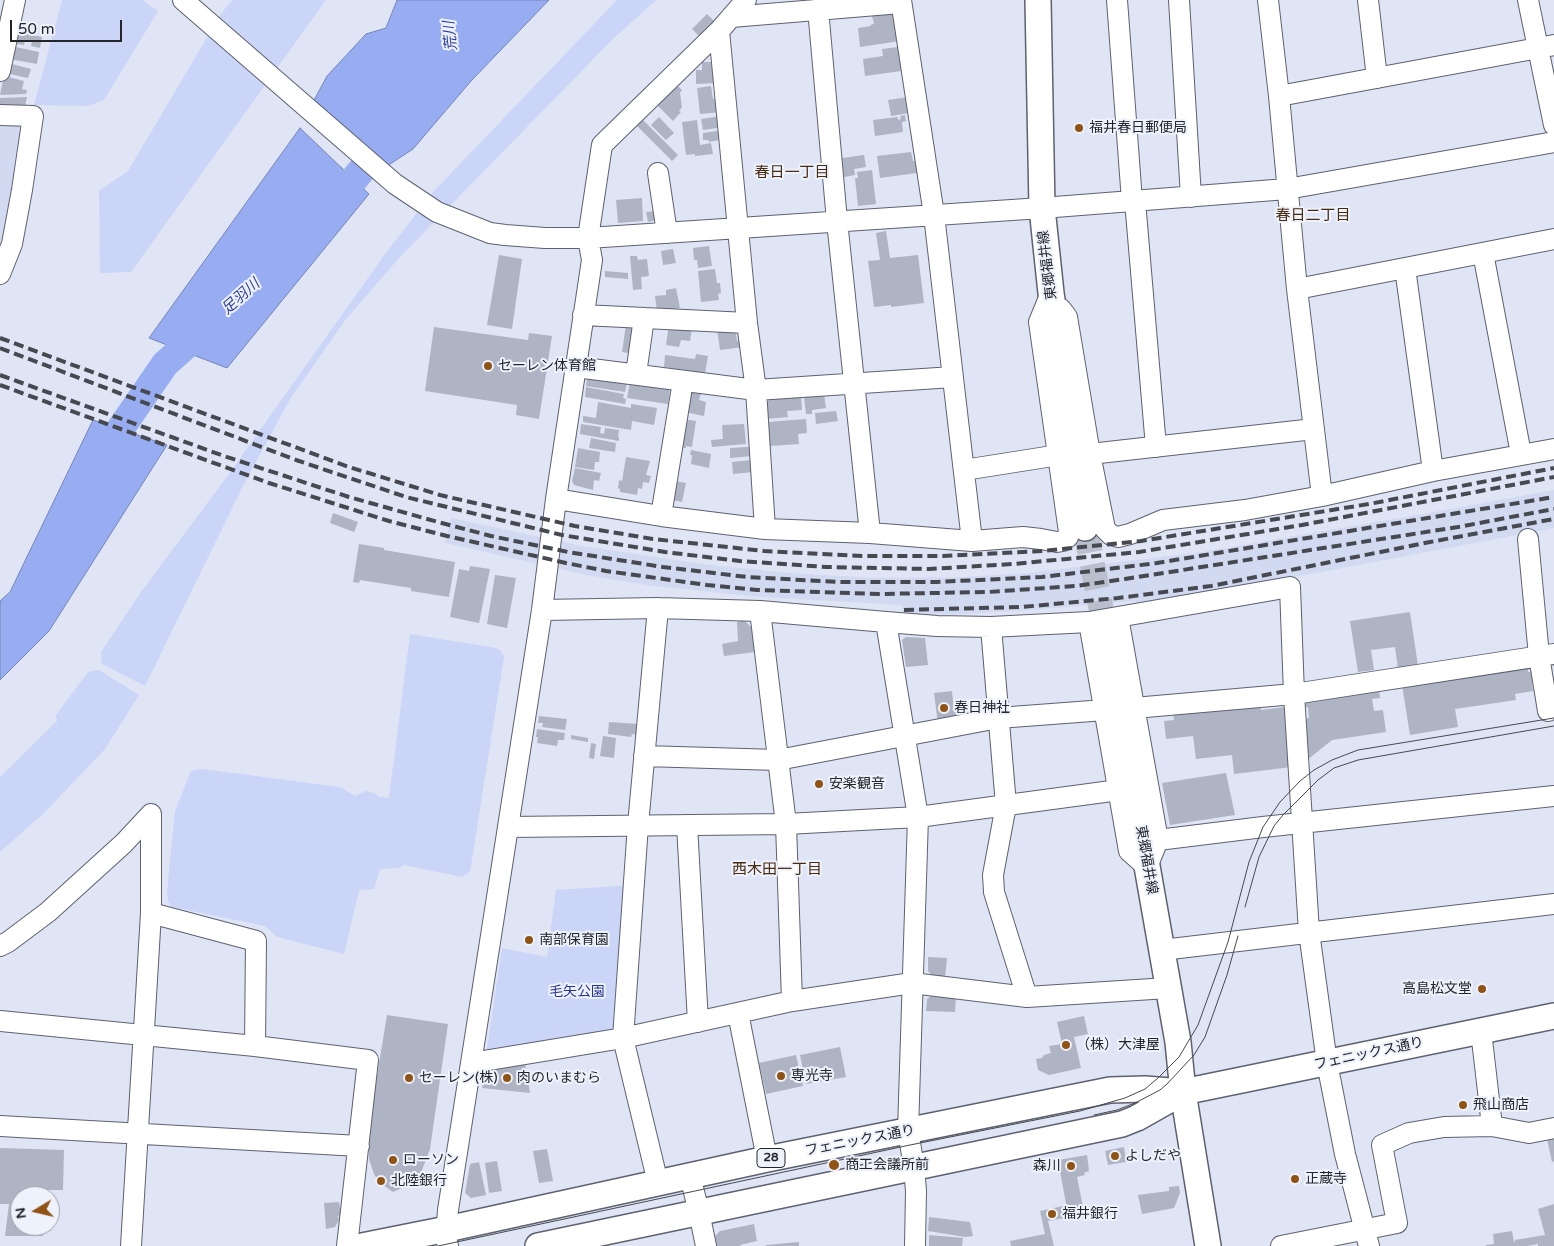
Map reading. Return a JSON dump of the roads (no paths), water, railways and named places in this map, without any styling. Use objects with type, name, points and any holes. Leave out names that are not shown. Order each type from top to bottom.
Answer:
[{"type":"main road","name":"東郷福井線","points":[[1038,0],[1042,208],[1051,293],[1085,528]]},
{"type":"main road","name":"東郷福井線","points":[[1104,622],[1178,1042],[1183,1092],[1208,1246]]},
{"type":"main road","name":"フェニックス通り","points":[[362,1246],[447,1238],[658,1183],[767,1159],[1110,1090],[1145,1089],[1183,1092],[1554,1016]]},
{"type":"main road","name":"フェニックス通り","points":[[538,1246],[1122,1124],[1137,1118],[1183,1092]]},
{"type":"street","points":[[0,71],[15,0]]},
{"type":"street","points":[[183,0],[395,184],[437,212],[490,233],[505,235],[545,238],[588,238],[1042,208],[1287,189],[1554,142]]},
{"type":"street","points":[[447,1238],[448,1210],[542,610],[556,498],[592,260],[588,238],[602,145],[725,24],[746,0]]},
{"type":"street","points":[[1117,0],[1156,447]]},
{"type":"street","points":[[1179,0],[1191,197]]},
{"type":"street","points":[[1268,0],[1297,289],[1322,496]]},
{"type":"street","points":[[1368,0],[1377,78]]},
{"type":"street","points":[[1528,0],[1546,47],[1554,125]]},
{"type":"street","points":[[725,24],[818,9],[901,1],[934,215],[972,541]]},
{"type":"street","points":[[818,9],[870,533]]},
{"type":"street","points":[[725,24],[738,228],[747,323],[756,390],[765,529]]},
{"type":"street","points":[[1279,96],[1546,47]]},
{"type":"street","points":[[0,115],[33,116],[12,244],[0,274]]},
{"type":"street","points":[[658,173],[666,233]]},
{"type":"street","points":[[1297,289],[1554,239]]},
{"type":"street","points":[[1483,253],[1521,454]]},
{"type":"street","points":[[1405,268],[1433,471]]},
{"type":"street","points":[[1051,293],[1067,317],[1105,530],[1111,535],[1130,534],[1163,520],[1245,510],[1322,496],[1433,471],[1554,449]]},
{"type":"street","points":[[556,498],[661,516],[765,529],[870,533],[972,541],[1023,537],[1057,542],[1066,539],[1069,532],[1039,322],[1051,293]]},
{"type":"street","points":[[584,316],[747,323]]},
{"type":"street","points":[[636,374],[644,318]]},
{"type":"street","points":[[576,367],[756,390],[953,376]]},
{"type":"street","points":[[661,516],[683,381]]},
{"type":"street","points":[[1090,454],[1314,429]]},
{"type":"street","points":[[964,470],[1059,455]]},
{"type":"street","points":[[1528,539],[1546,655],[1548,711]]},
{"type":"street","points":[[542,610],[658,608],[760,611],[937,626],[991,627],[1104,622],[1290,587],[1294,694],[1309,932],[1327,1063],[1345,1154],[1367,1238]]},
{"type":"street","points":[[658,608],[638,825],[622,1038],[658,1183]]},
{"type":"street","points":[[760,611],[786,824],[792,1001]]},
{"type":"street","points":[[886,622],[918,817],[908,1132],[916,1191],[915,1246]]},
{"type":"street","points":[[1104,622],[1134,708],[1158,840],[1147,867],[1129,850],[1105,710],[1104,622]]},
{"type":"street","points":[[991,627],[1006,805],[993,875],[994,892],[1027,997]]},
{"type":"street","points":[[1134,708],[1294,694],[1546,655]]},
{"type":"street","points":[[644,756],[778,760],[998,718],[1105,710]]},
{"type":"street","points":[[508,827],[786,824],[918,817],[1119,790]]},
{"type":"street","points":[[1158,840],[1554,796]]},
{"type":"street","points":[[0,946],[48,912],[124,842],[151,814],[151,913],[131,1246]]},
{"type":"street","points":[[687,825],[698,1022]]},
{"type":"street","points":[[1162,950],[1554,904]]},
{"type":"street","points":[[151,913],[256,941],[255,1046]]},
{"type":"street","points":[[471,1063],[622,1038],[792,1001],[912,983],[1027,997],[1168,988]]},
{"type":"street","points":[[738,1013],[767,1159]]},
{"type":"street","points":[[0,1021],[143,1034],[368,1060],[347,1246]]},
{"type":"street","points":[[1481,1031],[1492,1126]]},
{"type":"street","points":[[0,1126],[359,1146]]},
{"type":"street","points":[[1281,1246],[1367,1238],[1397,1223],[1382,1145],[1409,1133],[1444,1127],[1492,1126],[1529,1133],[1554,1128]]},
{"type":"street","points":[[690,1176],[706,1246]]},
{"type":"water","name":"荒川","points":[[397,0],[549,0],[471,81],[413,149],[384,168],[312,104],[327,76],[366,34],[386,28]]},
{"type":"water","points":[[300,128],[369,194],[227,368],[149,338]]},
{"type":"water","points":[[93,420],[167,445],[49,631],[0,680],[0,601],[10,592]]},
{"type":"waterway","name":"足羽川","points":[[329,208],[387,141]]},
{"type":"waterway","name":"足羽川","points":[[99,460],[165,364],[209,325]]},
{"type":"tunnel","points":[[1085,528],[1105,628]]},
{"type":"tram line","points":[[438,1246],[910,1145],[1080,1111],[1125,1098],[1145,1089],[1179,1057],[1198,1025],[1228,942],[1249,862],[1263,827],[1280,802],[1300,781],[1314,770],[1332,760],[1358,750],[1554,718]]},
{"type":"tram line","points":[[1245,907],[1259,857],[1274,826],[1318,780],[1334,768],[1358,760],[1554,726]]},
{"type":"tram line","points":[[1094,1115],[1117,1110],[1160,1090],[1194,1055],[1205,1037],[1227,975],[1238,936]]},
{"type":"railway","points":[[0,338],[349,467],[440,495],[575,526],[653,539],[764,551],[862,556],[943,556],[1042,551],[1141,541],[1369,504],[1554,468]]},
{"type":"railway","points":[[0,348],[296,460],[406,497],[562,535],[665,552],[740,561],[826,567],[929,569],[1013,564],[1139,552],[1302,525],[1554,477]]},
{"type":"railway","points":[[0,375],[224,456],[349,497],[438,522],[491,536],[568,552],[663,567],[747,577],[839,582],[936,582],[1042,577],[1157,563],[1554,497]]},
{"type":"railway","points":[[0,385],[269,483],[389,521],[447,536],[606,571],[757,590],[879,594],[988,592],[1076,586],[1458,527],[1554,509]]},
{"type":"railway","points":[[904,610],[1022,607],[1118,598],[1211,586],[1554,519]]},
{"type":"place","name":"福井春日郵便局","points":[[1079,128]]},
{"type":"place","name":"セーレン体育館","points":[[488,366]]},
{"type":"place","name":"春日神社","points":[[944,708]]},
{"type":"place","name":"安楽観音","points":[[819,784]]},
{"type":"place","name":"南部保育園","points":[[529,940]]},
{"type":"place","name":"高島松文堂","points":[[1482,989]]},
{"type":"place","name":"（株）大津屋","points":[[1066,1045]]},
{"type":"place","name":"専光寺","points":[[781,1076]]},
{"type":"place","name":"セーレン(株)","points":[[409,1078]]},
{"type":"place","name":"肉のいまむら","points":[[507,1078]]},
{"type":"place","name":"飛山商店","points":[[1463,1105]]},
{"type":"place","name":"よしだや","points":[[1115,1156]]},
{"type":"place","name":"ローソン","points":[[393,1160]]},
{"type":"place","name":"商工会議所前","points":[[834,1165]]},
{"type":"place","name":"森川","points":[[1071,1166]]},
{"type":"place","name":"正蔵寺","points":[[1295,1179]]},
{"type":"place","name":"北陸銀行","points":[[381,1181]]},
{"type":"place","name":"福井銀行","points":[[1052,1214]]},
{"type":"district","name":"春日一丁目","points":[[792,173]]},
{"type":"district","name":"春日二丁目","points":[[1313,216]]},
{"type":"district","name":"西木田一丁目","points":[[777,870]]},
{"type":"park label","name":"毛矢公園","points":[[577,992]]}]
